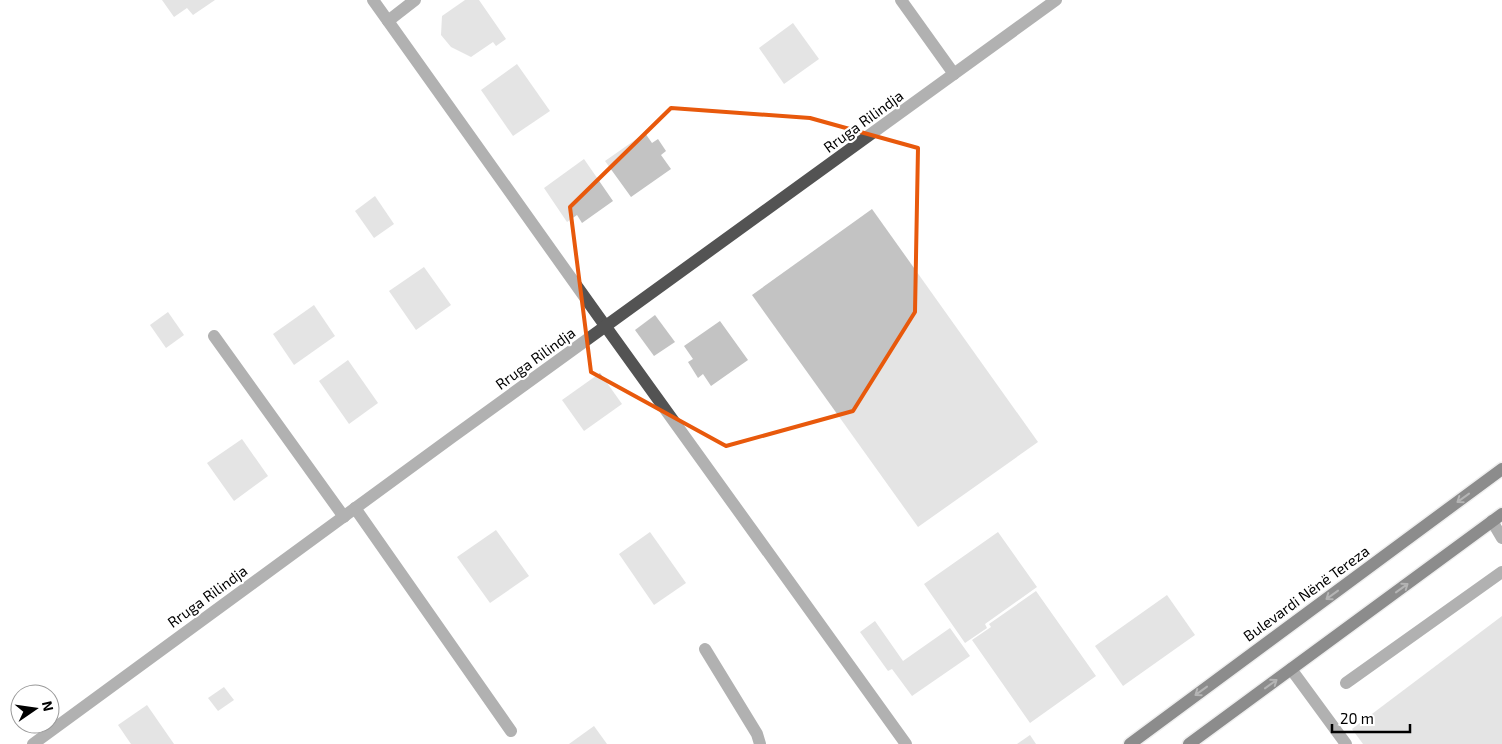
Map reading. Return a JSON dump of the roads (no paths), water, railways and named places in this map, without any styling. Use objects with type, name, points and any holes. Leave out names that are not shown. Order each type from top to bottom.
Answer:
[{"type":"main road","name":"Bulevardi Nënë Tereza","points":[[1130,744],[1502,469]]},
{"type":"main road","points":[[1189,744],[1497,517]]},
{"type":"street","points":[[374,0],[906,744]]},
{"type":"street","points":[[388,21],[415,0]]},
{"type":"street","points":[[901,0],[954,74]]},
{"type":"street","name":"Rruga Rilindja","points":[[33,744],[1056,0]]},
{"type":"street","points":[[214,336],[344,517]]},
{"type":"street","points":[[355,508],[511,731]]},
{"type":"street","points":[[1497,517],[1502,538]]},
{"type":"street","points":[[1346,683],[1502,572]]},
{"type":"street","points":[[705,649],[757,734],[760,744]]},
{"type":"street","points":[[1291,669],[1346,744]]}]
